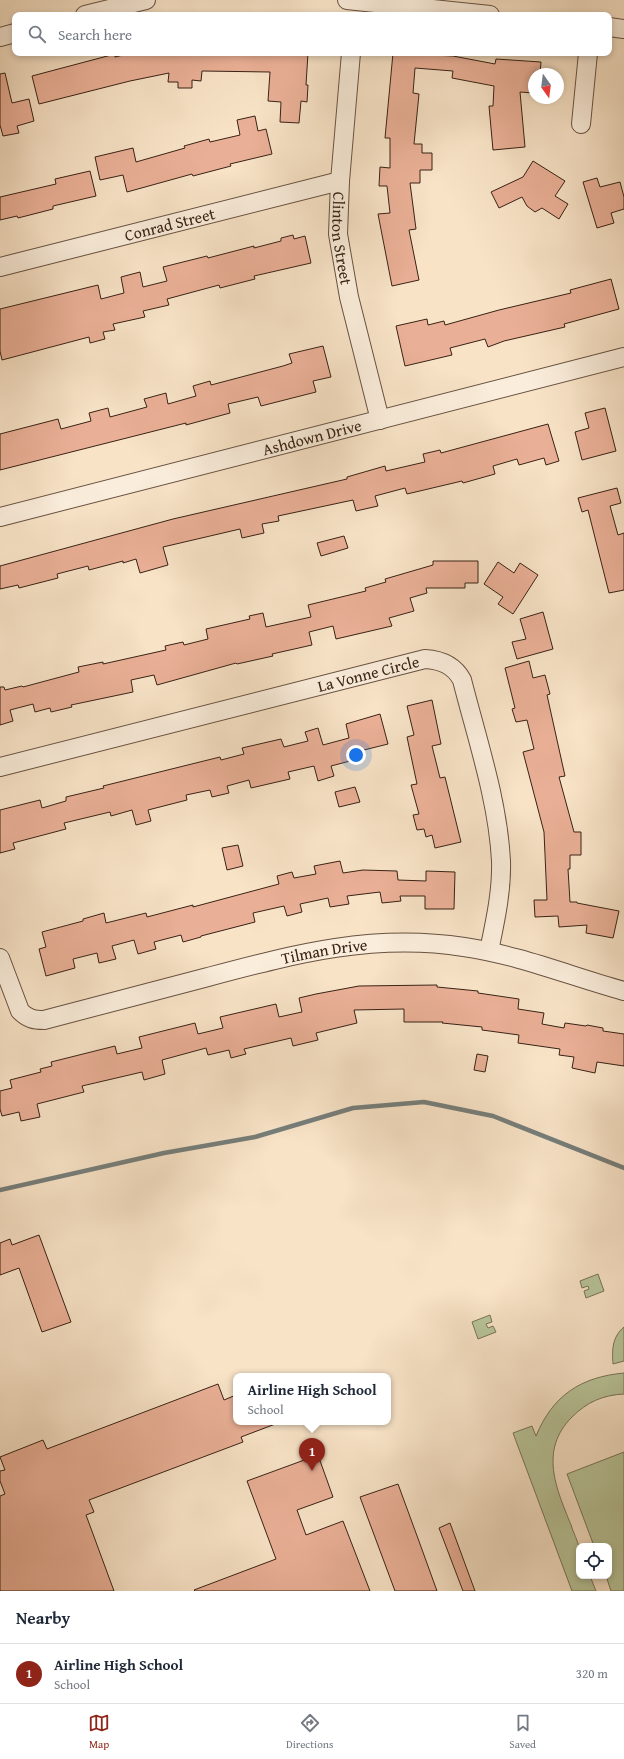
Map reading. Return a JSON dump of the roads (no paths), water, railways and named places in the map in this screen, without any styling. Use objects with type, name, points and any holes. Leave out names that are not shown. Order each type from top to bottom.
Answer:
[{"type":"street","points":[[98,12],[146,0]]},
{"type":"street","points":[[354,4],[453,12]]},
{"type":"street","points":[[612,27],[624,29]]},
{"type":"street","points":[[0,37],[12,34]]},
{"type":"street","name":"Clinton Street","points":[[351,56],[338,212],[340,252],[349,297],[380,420]]},
{"type":"street","points":[[581,124],[588,56]]},
{"type":"street","name":"Conrad Street","points":[[0,267],[340,181]]},
{"type":"street","name":"Ashdown Drive","points":[[0,517],[624,357]]},
{"type":"street","name":"La Vonne Circle","points":[[0,767],[425,658],[443,662],[458,672],[462,680],[492,798],[499,841],[500,882],[489,951]]},
{"type":"street","name":"Tilman Drive","points":[[0,958],[20,1011],[26,1017],[34,1020],[44,1020],[279,958],[344,945],[375,943],[431,943],[489,951],[522,959],[624,991]]},
{"type":"waterway","points":[[0,1190],[164,1153],[255,1137],[353,1108],[424,1102],[493,1116],[624,1168]]},
{"type":"place","name":"Airline High School","points":[[312,1471]]}]
